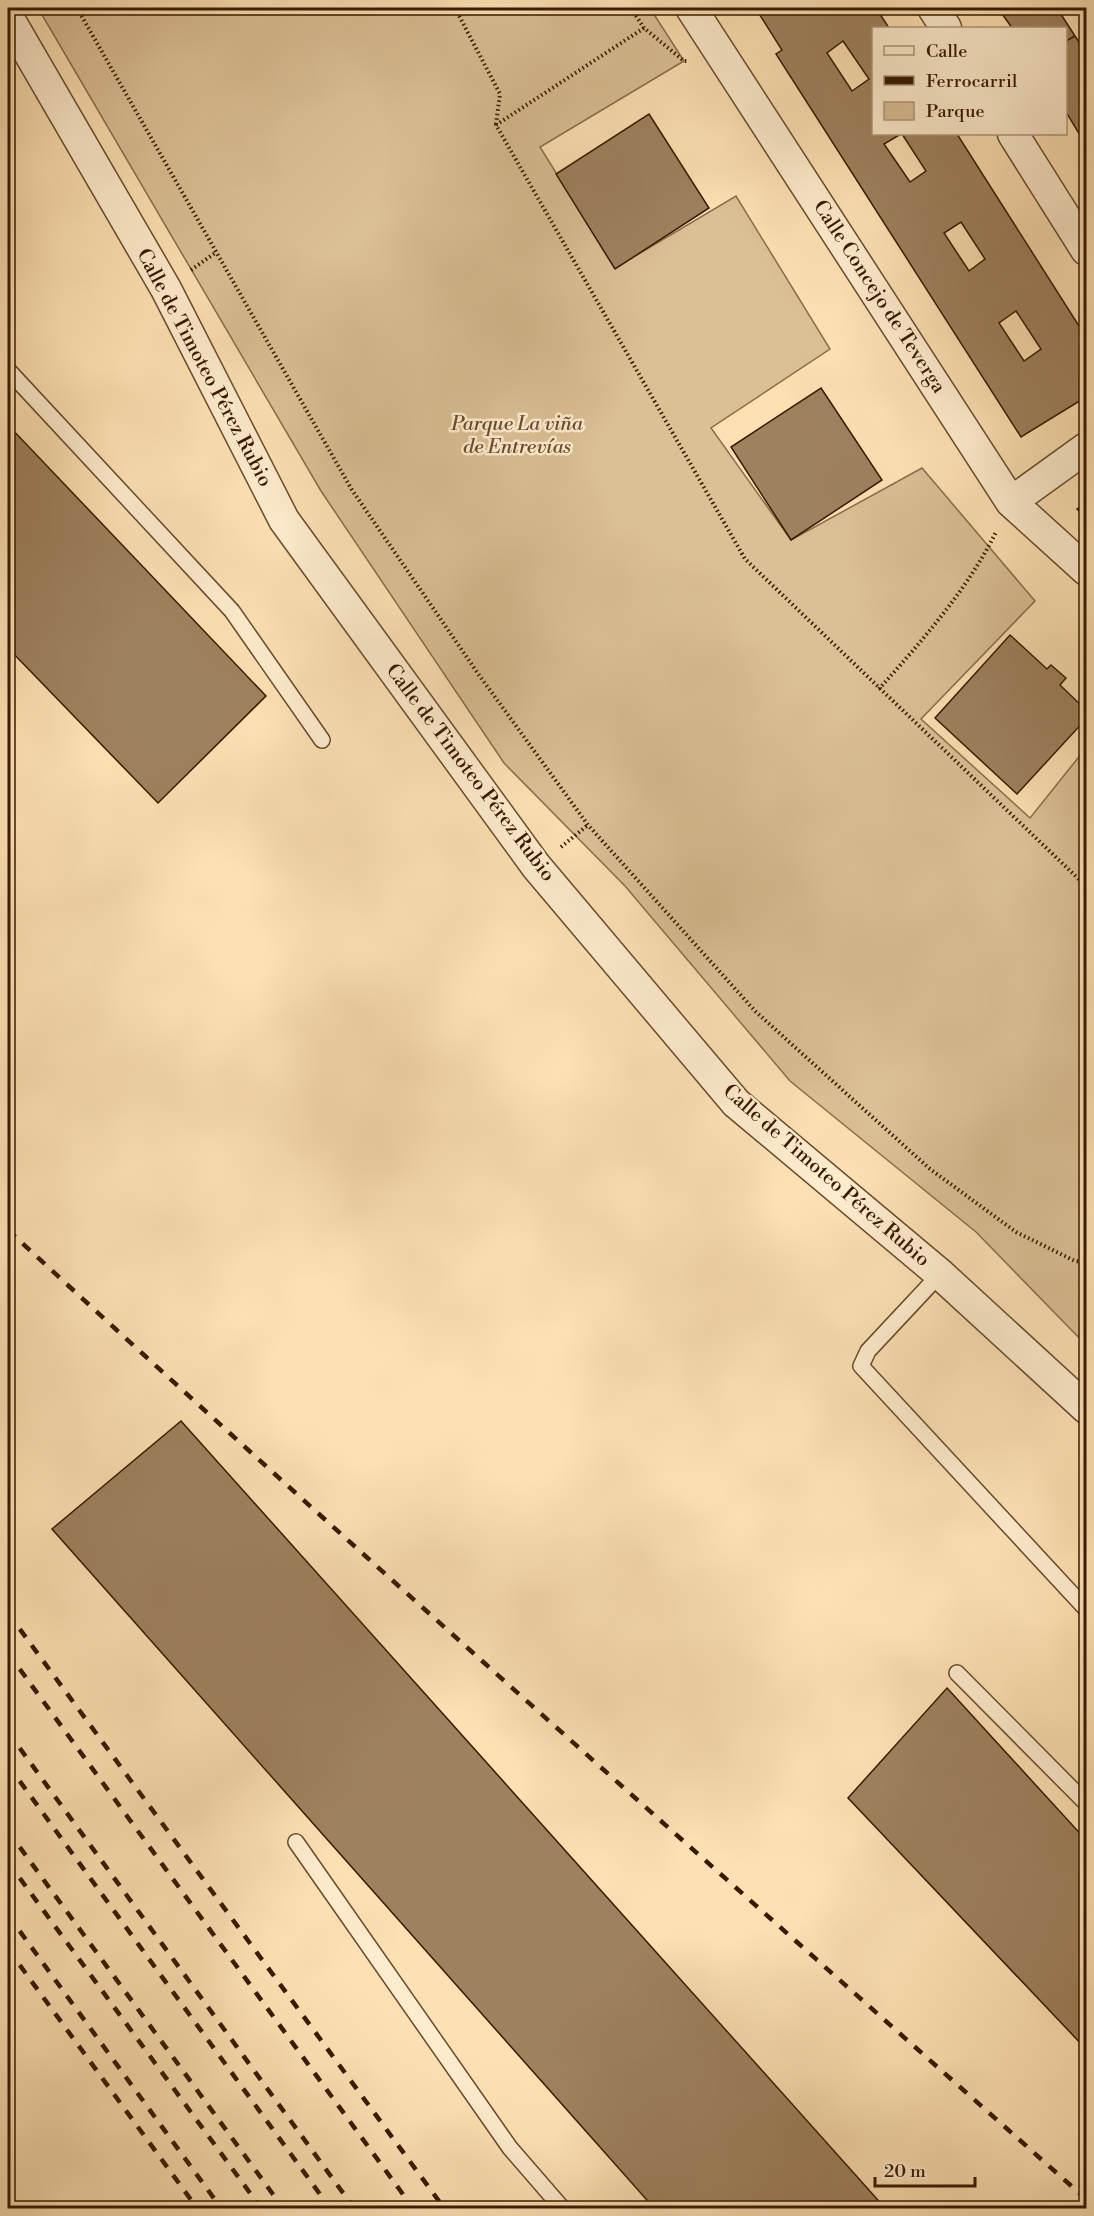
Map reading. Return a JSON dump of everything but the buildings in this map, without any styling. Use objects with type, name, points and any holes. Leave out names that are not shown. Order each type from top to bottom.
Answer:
[{"type":"street","name":"Calle Concejo de Teverga","points":[[691,8],[1011,502],[1086,570]]},
{"type":"street","points":[[933,8],[945,27]]},
{"type":"street","name":"Calle de Timoteo Pérez Rubio","points":[[8,17],[166,289],[284,520],[536,866],[736,1103],[940,1274],[1086,1408]]},
{"type":"street","points":[[1014,135],[1086,250]]},
{"type":"street","points":[[1011,502],[1086,448]]},
{"type":"lane","points":[[8,370],[232,611],[322,740]]},
{"type":"lane","points":[[940,1274],[868,1352],[861,1366],[1086,1609]]},
{"type":"lane","points":[[957,1673],[1086,1803]]},
{"type":"lane","points":[[296,1842],[510,2148],[562,2208]]},
{"type":"path","points":[[77,8],[352,490],[479,675],[588,825],[756,1012],[930,1169],[1016,1232],[1075,1261],[1086,1262]]},
{"type":"path","points":[[455,8],[500,94],[496,125],[745,559],[1086,886]]},
{"type":"path","points":[[630,8],[644,28],[684,61],[723,58]]},
{"type":"path","points":[[496,125],[644,28]]},
{"type":"path","points":[[879,689],[930,632],[988,549],[1011,502]]},
{"type":"green space","name":"Parque La viña de Entrevías","points":[[38,8],[650,8],[684,61],[540,147],[615,268],[736,196],[830,349],[711,428],[791,540],[922,468],[1035,601],[921,719],[1030,818],[1086,748],[1086,1345],[976,1232],[790,1081],[625,886],[504,763],[321,491]]},
{"type":"railway","points":[[8,1230],[410,1596],[1086,2199]]},
{"type":"railway","points":[[8,1613],[444,2208]]},
{"type":"railway","points":[[8,1653],[413,2208]]},
{"type":"railway","points":[[8,1732],[354,2208]]},
{"type":"railway","points":[[8,1765],[330,2208]]},
{"type":"railway","points":[[8,1831],[283,2208]]},
{"type":"railway","points":[[8,1862],[261,2208]]},
{"type":"railway","points":[[8,1915],[221,2208]]},
{"type":"railway","points":[[8,1949],[197,2208]]}]
